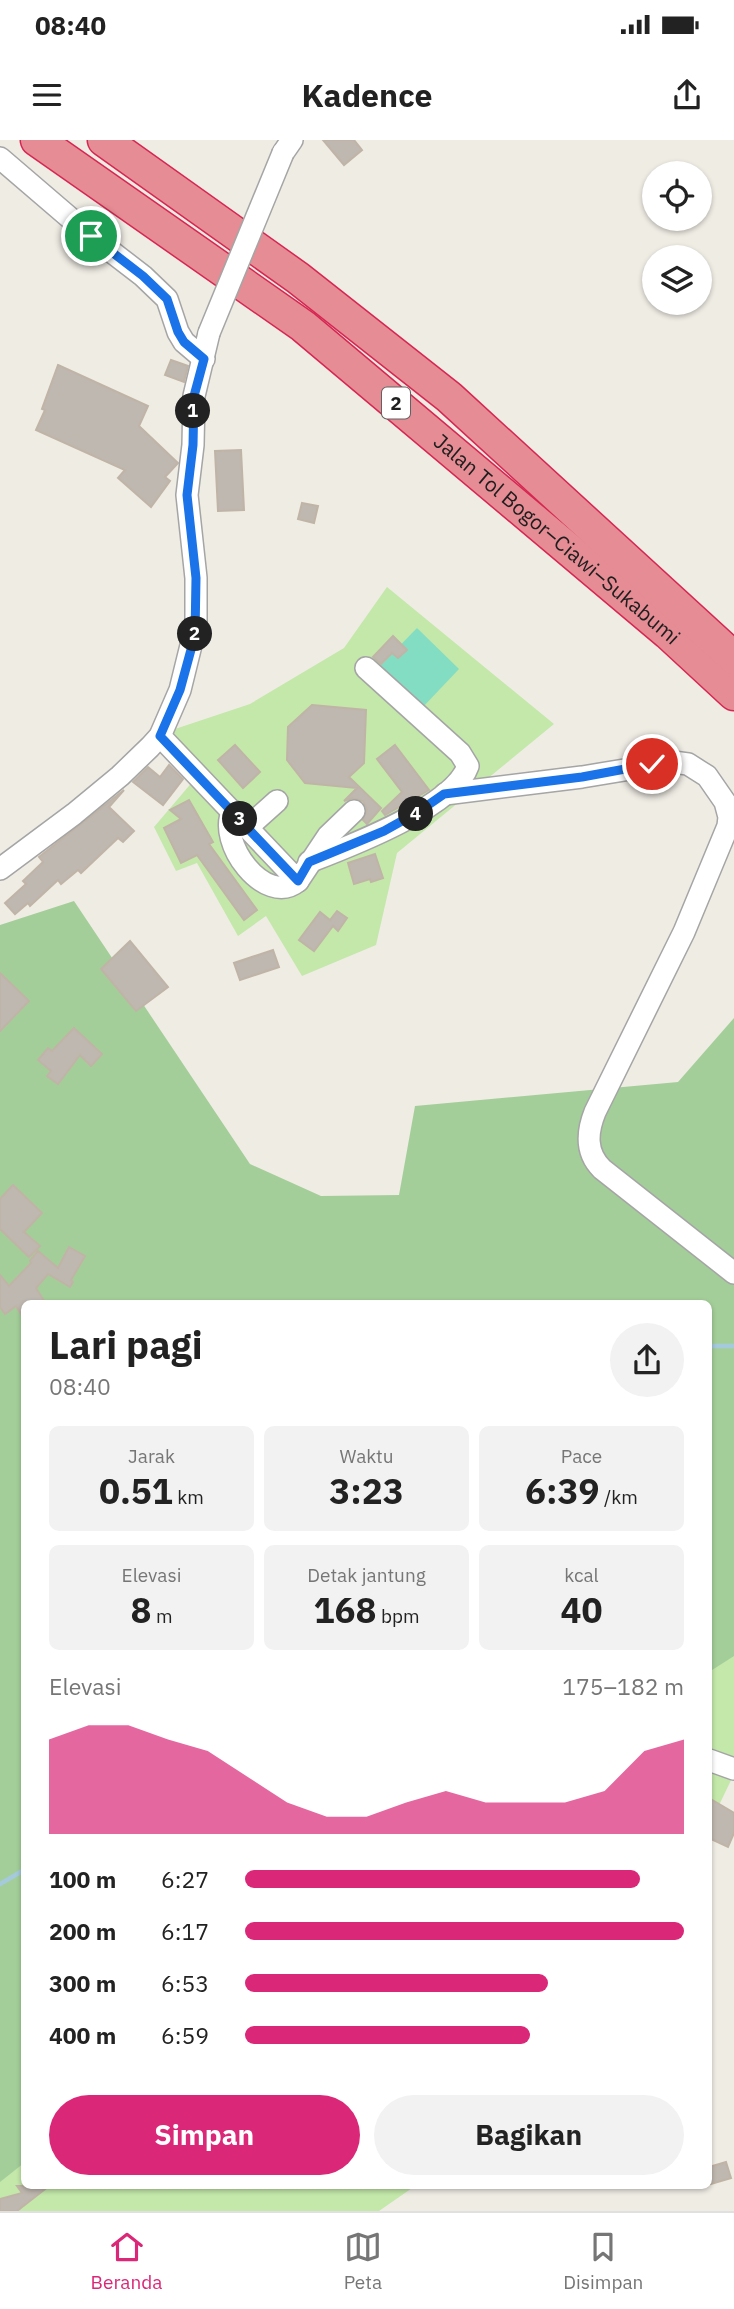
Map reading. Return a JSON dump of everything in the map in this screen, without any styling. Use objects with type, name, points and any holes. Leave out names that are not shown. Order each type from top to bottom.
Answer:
[{"type":"highway","name":"Jalan Tol Bogor–Ciawi–Sukabumi","points":[[37,140],[303,326],[668,633],[734,694]]},
{"type":"highway","name":"Jalan Tol Bogor–Ciawi–Sukabumi","points":[[104,140],[298,278],[449,397],[734,658]]},
{"type":"street","points":[[0,869],[31,848],[120,776],[160,736],[180,690],[195,635],[196,578],[187,495],[193,445],[194,396],[209,333],[288,146]]},
{"type":"street","points":[[0,158],[167,299],[184,342],[204,359]]},
{"type":"street","points":[[309,862],[384,831],[418,812],[444,794],[467,771],[468,763],[465,758],[366,667]]},
{"type":"street","points":[[160,736],[298,881]]},
{"type":"street","points":[[444,794],[491,790],[680,762],[701,771],[722,795],[729,817],[724,837],[684,932],[595,1112],[590,1125],[589,1144],[592,1157],[601,1168],[734,1273]]},
{"type":"street","points":[[248,827],[277,800]]},
{"type":"street","points":[[233,811],[228,827],[241,858],[258,879],[281,889],[291,888],[298,881],[335,827],[354,811]]},
{"type":"street","points":[[712,1761],[734,1769]]},
{"type":"green space","points":[[387,587],[554,724],[397,853],[376,945],[302,976],[266,916],[238,936],[197,863],[176,871],[154,827],[194,780],[166,747],[175,729],[250,704],[344,648]]},
{"type":"green space","points":[[417,628],[459,669],[422,708],[379,667]]},
{"type":"green space","points":[[74,901],[250,1164],[321,1196],[399,1195],[415,1106],[678,1082],[734,1018],[734,1656],[712,1670],[712,1300],[21,1300],[21,2165],[0,2182],[0,925]]},
{"type":"green space","points":[[734,1641],[734,1774],[712,1820],[712,1652]]},
{"type":"green space","points":[[21,2088],[21,2189],[411,2189],[379,2211],[0,2211],[0,2106]]},
{"type":"building","points":[[323,140],[354,140],[362,150],[344,165]]},
{"type":"building","points":[[171,360],[188,366],[184,382],[165,375]]},
{"type":"building","points":[[58,365],[148,406],[139,426],[178,463],[165,477],[170,481],[151,507],[118,478],[125,470],[36,430],[45,410],[42,409]]},
{"type":"building","points":[[241,450],[244,510],[218,511],[215,451]]},
{"type":"building","points":[[302,503],[318,506],[314,523],[298,519]]},
{"type":"building","points":[[393,636],[407,650],[398,658],[392,653],[381,664],[373,657]]},
{"type":"building","points":[[312,705],[366,710],[364,763],[349,777],[381,808],[367,824],[363,820],[367,809],[363,801],[352,798],[344,801],[357,788],[305,783],[287,760],[288,727]]},
{"type":"building","points":[[235,745],[260,772],[243,788],[218,760]]},
{"type":"building","points":[[395,745],[429,790],[385,815],[382,811],[402,792],[377,759]]},
{"type":"building","points":[[169,765],[183,779],[163,805],[133,782],[148,767],[160,777]]},
{"type":"building","points":[[124,790],[109,807],[134,831],[123,842],[118,838],[81,873],[78,870],[61,884],[58,880],[30,906],[28,903],[15,914],[5,903],[26,884],[23,881],[43,862],[39,857]]},
{"type":"building","points":[[189,800],[213,842],[209,844],[257,910],[244,920],[197,855],[181,863],[164,828],[181,819],[170,810]]},
{"type":"building","points":[[375,854],[383,878],[354,884],[348,863]]},
{"type":"building","points":[[337,911],[347,918],[338,931],[333,926],[314,951],[299,940],[320,912],[330,920]]},
{"type":"building","points":[[130,941],[168,987],[136,1011],[101,969]]},
{"type":"building","points":[[273,950],[279,967],[240,980],[234,963]]},
{"type":"building","points":[[0,973],[29,1001],[0,1031]]},
{"type":"building","points":[[74,1028],[102,1054],[91,1066],[80,1055],[58,1084],[47,1076],[51,1071],[38,1060],[48,1048],[52,1051]]},
{"type":"building","points":[[13,1185],[42,1213],[24,1232],[40,1246],[29,1257],[0,1229],[0,1199]]},
{"type":"building","points":[[69,1247],[85,1256],[71,1280],[73,1282],[70,1287],[48,1274],[36,1288],[44,1300],[21,1300],[21,1314],[16,1306],[5,1314],[0,1307],[0,1275],[9,1286],[31,1263],[38,1251],[58,1268]]},
{"type":"building","points":[[712,1800],[734,1813],[734,1833],[728,1847],[712,1839]]},
{"type":"building","points":[[726,2162],[731,2178],[712,2184],[712,2166]]},
{"type":"building","points":[[17,2186],[21,2186],[21,2189],[45,2189],[17,2211],[0,2211],[0,2199],[22,2193]]},
{"type":"waterway","points":[[712,1346],[734,1346]]},
{"type":"waterway","points":[[0,1884],[21,1872]]},
{"type":"route","points":[[91,236],[143,276],[167,299],[184,342],[204,359],[194,396],[193,445],[187,495],[196,578],[195,635],[180,690],[160,736],[298,881],[309,862],[384,831],[444,794],[582,777],[652,764]]}]
